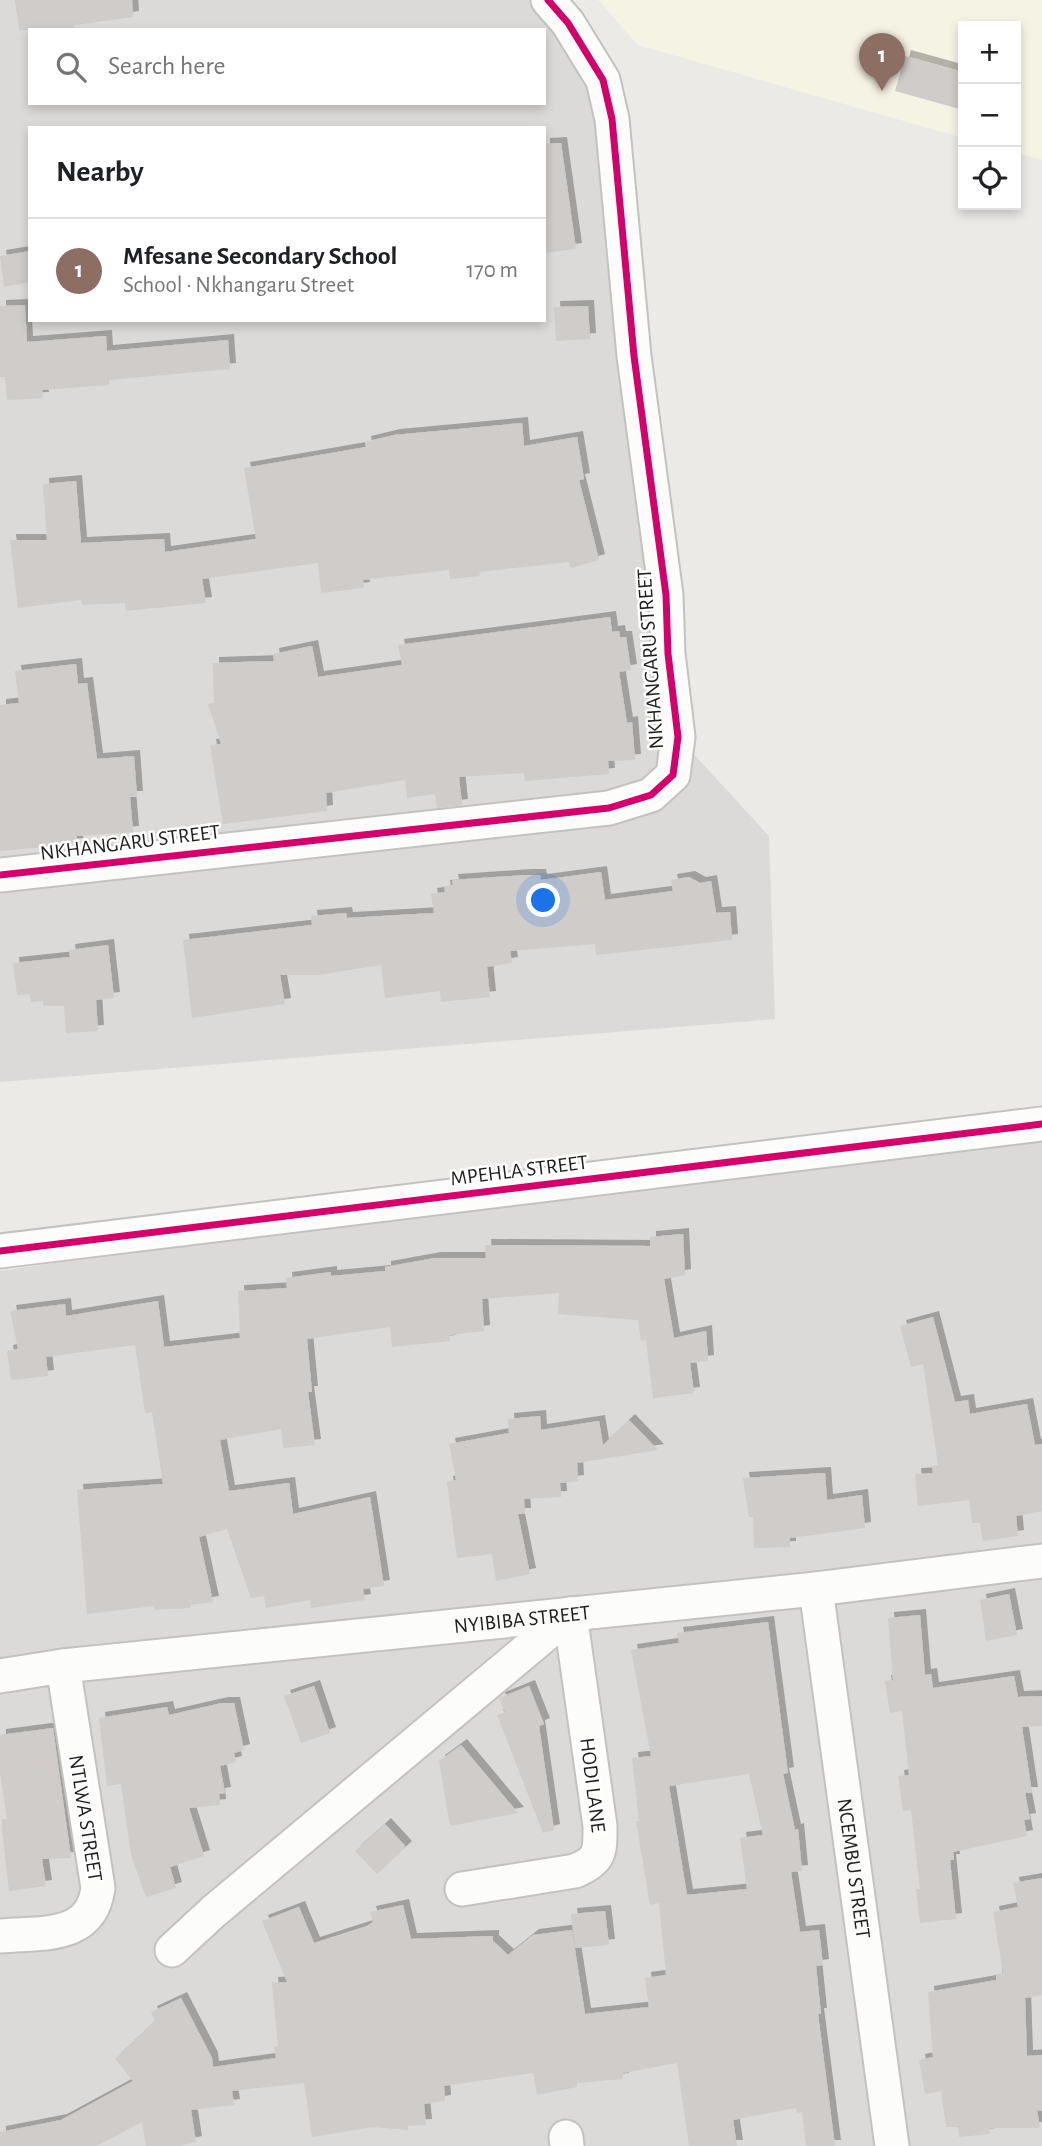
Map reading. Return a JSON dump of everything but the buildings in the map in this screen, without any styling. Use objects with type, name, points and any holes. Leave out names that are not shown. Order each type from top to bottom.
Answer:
[{"type":"street","name":"NKHANGARU STREET","points":[[0,875],[609,808],[652,795],[673,775],[678,737],[666,596],[634,356],[612,119],[603,80],[568,23],[548,0]]},
{"type":"street","name":"MPEHLA STREET","points":[[0,1251],[1042,1125]]},
{"type":"street","name":"NYIBIBA STREET","points":[[0,1675],[63,1666],[816,1589],[1042,1561]]},
{"type":"street","name":"NCEMBU STREET","points":[[816,1589],[892,2146]]},
{"type":"street","name":"HODI LANE","points":[[462,1889],[575,1871],[592,1864],[599,1854],[600,1826],[570,1614]]},
{"type":"street","points":[[172,1950],[213,1912],[570,1614]]},
{"type":"street","name":"NTLWA STREET","points":[[0,1936],[68,1929],[86,1921],[96,1906],[98,1888],[63,1666]]},
{"type":"shaded area","points":[[0,0],[548,0],[590,57],[678,737],[769,836],[775,1019],[0,1082]]},
{"type":"shaded area","points":[[598,0],[1042,0],[1042,160],[1021,154],[1021,21],[958,21],[958,137],[638,45]]},
{"type":"shaded area","points":[[1042,1125],[1042,2146],[0,2146],[0,1271],[822,1150]]},
{"type":"cycle path","points":[[0,875],[609,808],[651,795],[673,775],[678,737],[668,654],[666,595],[634,356],[612,119],[603,80],[568,23],[548,0]]},
{"type":"cycle path","points":[[0,1251],[1042,1124]]},
{"type":"place","name":"Mfesane Secondary School","points":[[882,91]]}]
